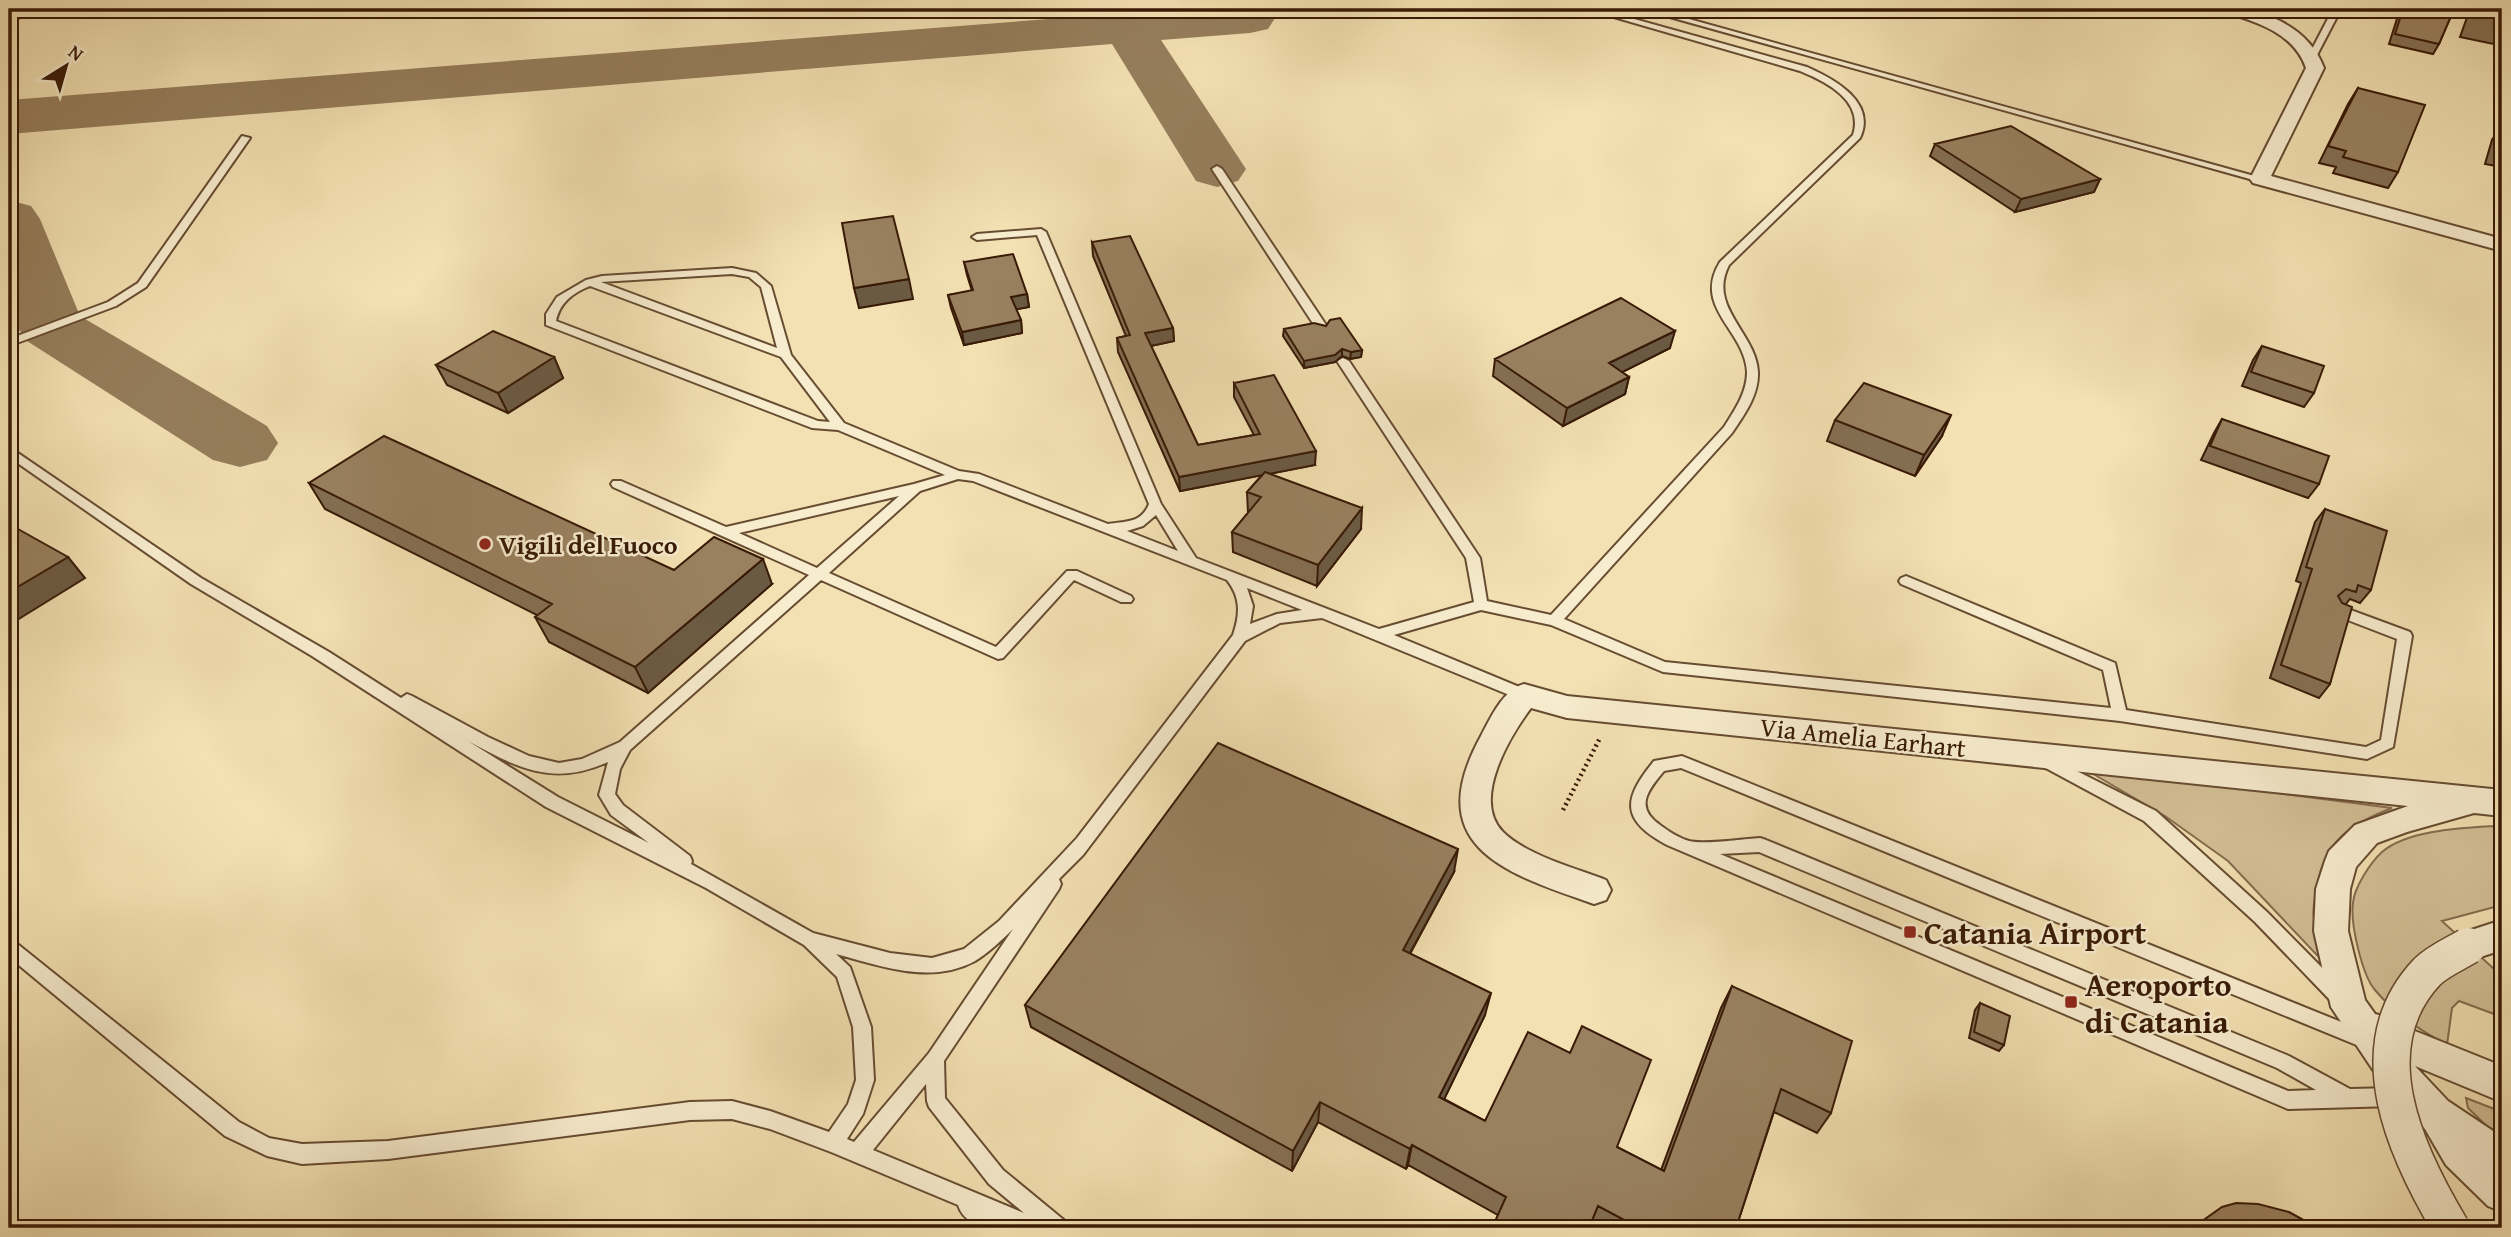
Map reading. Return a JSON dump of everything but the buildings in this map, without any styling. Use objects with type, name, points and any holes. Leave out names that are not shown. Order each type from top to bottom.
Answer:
[{"type":"street","points":[[2230,9],[2278,27],[2293,37],[2312,57],[2315,68],[2260,179],[2502,245]]},
{"type":"street","points":[[1524,695],[1500,726],[1484,763],[1476,799],[1481,830],[1491,842],[1507,852],[1594,890]]},
{"type":"street","name":"Via Amelia Earhart","points":[[1524,695],[1567,707],[2491,801]]},
{"type":"street","points":[[2491,801],[2404,820],[2366,834],[2341,861],[2333,888],[2331,931],[2349,1007],[2394,1070],[2429,1108],[2460,1152],[2502,1192]]},
{"type":"street","points":[[2451,1228],[2420,1174],[2396,1105],[2390,1055],[2393,1030],[2402,1005],[2413,988],[2446,955],[2502,935]]},
{"type":"street","points":[[2349,1007],[2386,1037],[2502,1084]]},
{"type":"street","points":[[2429,1108],[2502,1159]]},
{"type":"lane","points":[[9,16],[113,9]]},
{"type":"lane","points":[[1554,621],[1728,430],[1744,407],[1752,384],[1749,356],[1721,306],[1716,282],[1724,264],[1857,136],[1862,124],[1858,108],[1840,88],[1816,75],[1779,61],[1590,9]]},
{"type":"lane","points":[[1646,9],[2260,179]]},
{"type":"lane","points":[[2312,57],[2337,9]]},
{"type":"lane","points":[[9,343],[112,304],[142,285],[245,138]]},
{"type":"lane","points":[[1217,169],[1322,328]]},
{"type":"lane","points":[[976,237],[1041,232],[1155,504],[1191,561]]},
{"type":"lane","points":[[840,426],[785,355],[766,286],[752,275],[732,271],[589,282],[563,296],[551,311],[550,323],[816,425],[840,426],[957,475],[975,477],[1378,634],[1524,695]]},
{"type":"lane","points":[[589,282],[785,355]]},
{"type":"lane","points":[[1343,361],[1473,558],[1481,605]]},
{"type":"lane","points":[[9,451],[196,581],[318,653],[552,802],[712,883],[809,939],[844,973],[862,1027],[865,1080],[856,1108],[833,1143]]},
{"type":"lane","points":[[724,531],[916,488],[957,475]]},
{"type":"lane","points":[[617,484],[998,654],[1072,574],[1126,598]]},
{"type":"lane","points":[[712,883],[617,810],[607,795],[612,768],[625,747],[916,488]]},
{"type":"lane","points":[[1098,525],[1132,526],[1153,513],[1155,504]]},
{"type":"lane","points":[[858,1153],[934,1059],[1081,843],[1240,637],[1248,611],[1245,597],[1241,587],[1225,574]]},
{"type":"lane","points":[[1906,581],[2110,667],[2120,715]]},
{"type":"lane","points":[[1378,634],[1481,605],[1554,621],[1663,667],[2120,715],[2367,753],[2388,743],[2405,636],[2337,610]]},
{"type":"lane","points":[[1240,637],[1266,621],[1294,613],[1337,618]]},
{"type":"lane","points":[[318,653],[529,764],[560,769],[588,764],[625,747]]},
{"type":"lane","points":[[2033,755],[2150,816],[2260,917],[2349,1007]]},
{"type":"lane","points":[[2376,1045],[1682,762],[1668,762],[1653,773],[1636,806],[1641,820],[1654,832],[1689,848],[2288,1100],[2388,1096],[2429,1108]]},
{"type":"lane","points":[[809,939],[890,961],[932,966],[969,955],[1005,926],[1081,843]]},
{"type":"lane","points":[[1689,848],[1760,845],[2283,1062],[2348,1098]]},
{"type":"lane","points":[[9,947],[232,1129],[267,1146],[303,1154],[388,1150],[690,1111],[732,1110],[833,1143],[1037,1228]]},
{"type":"lane","points":[[934,1059],[936,1101],[996,1177],[1058,1228]]},
{"type":"lane","points":[[944,1190],[983,1216],[994,1228]]},
{"type":"shaded area","points":[[2083,768],[2392,808],[2364,820],[2342,836],[2333,845],[2321,870],[2313,915],[2332,971],[2228,861],[2165,816]]},
{"type":"shaded area","points":[[2502,826],[2502,905],[2442,921],[2495,970],[2502,968],[2502,1017],[2459,1001],[2452,1008],[2447,1045],[2399,1014],[2370,983],[2355,935],[2354,897],[2359,883],[2373,862],[2393,845],[2436,832]]},
{"type":"shaded area","points":[[2466,1098],[2502,1112],[2502,1141],[2468,1108]]},
{"type":"taxiway","points":[[1127,28],[1250,18]]},
{"type":"taxiway","points":[[9,117],[1127,28]]},
{"type":"taxiway","points":[[1127,28],[1217,169]]},
{"type":"taxiway","points":[[9,219],[51,327],[240,443]]},
{"type":"place","name":"Vigili del Fuoco","points":[[485,544]]},
{"type":"place","name":"Catania Airport","points":[[1910,932]]},
{"type":"place","name":"Aeroporto di Catania","points":[[2071,1002]]}]
